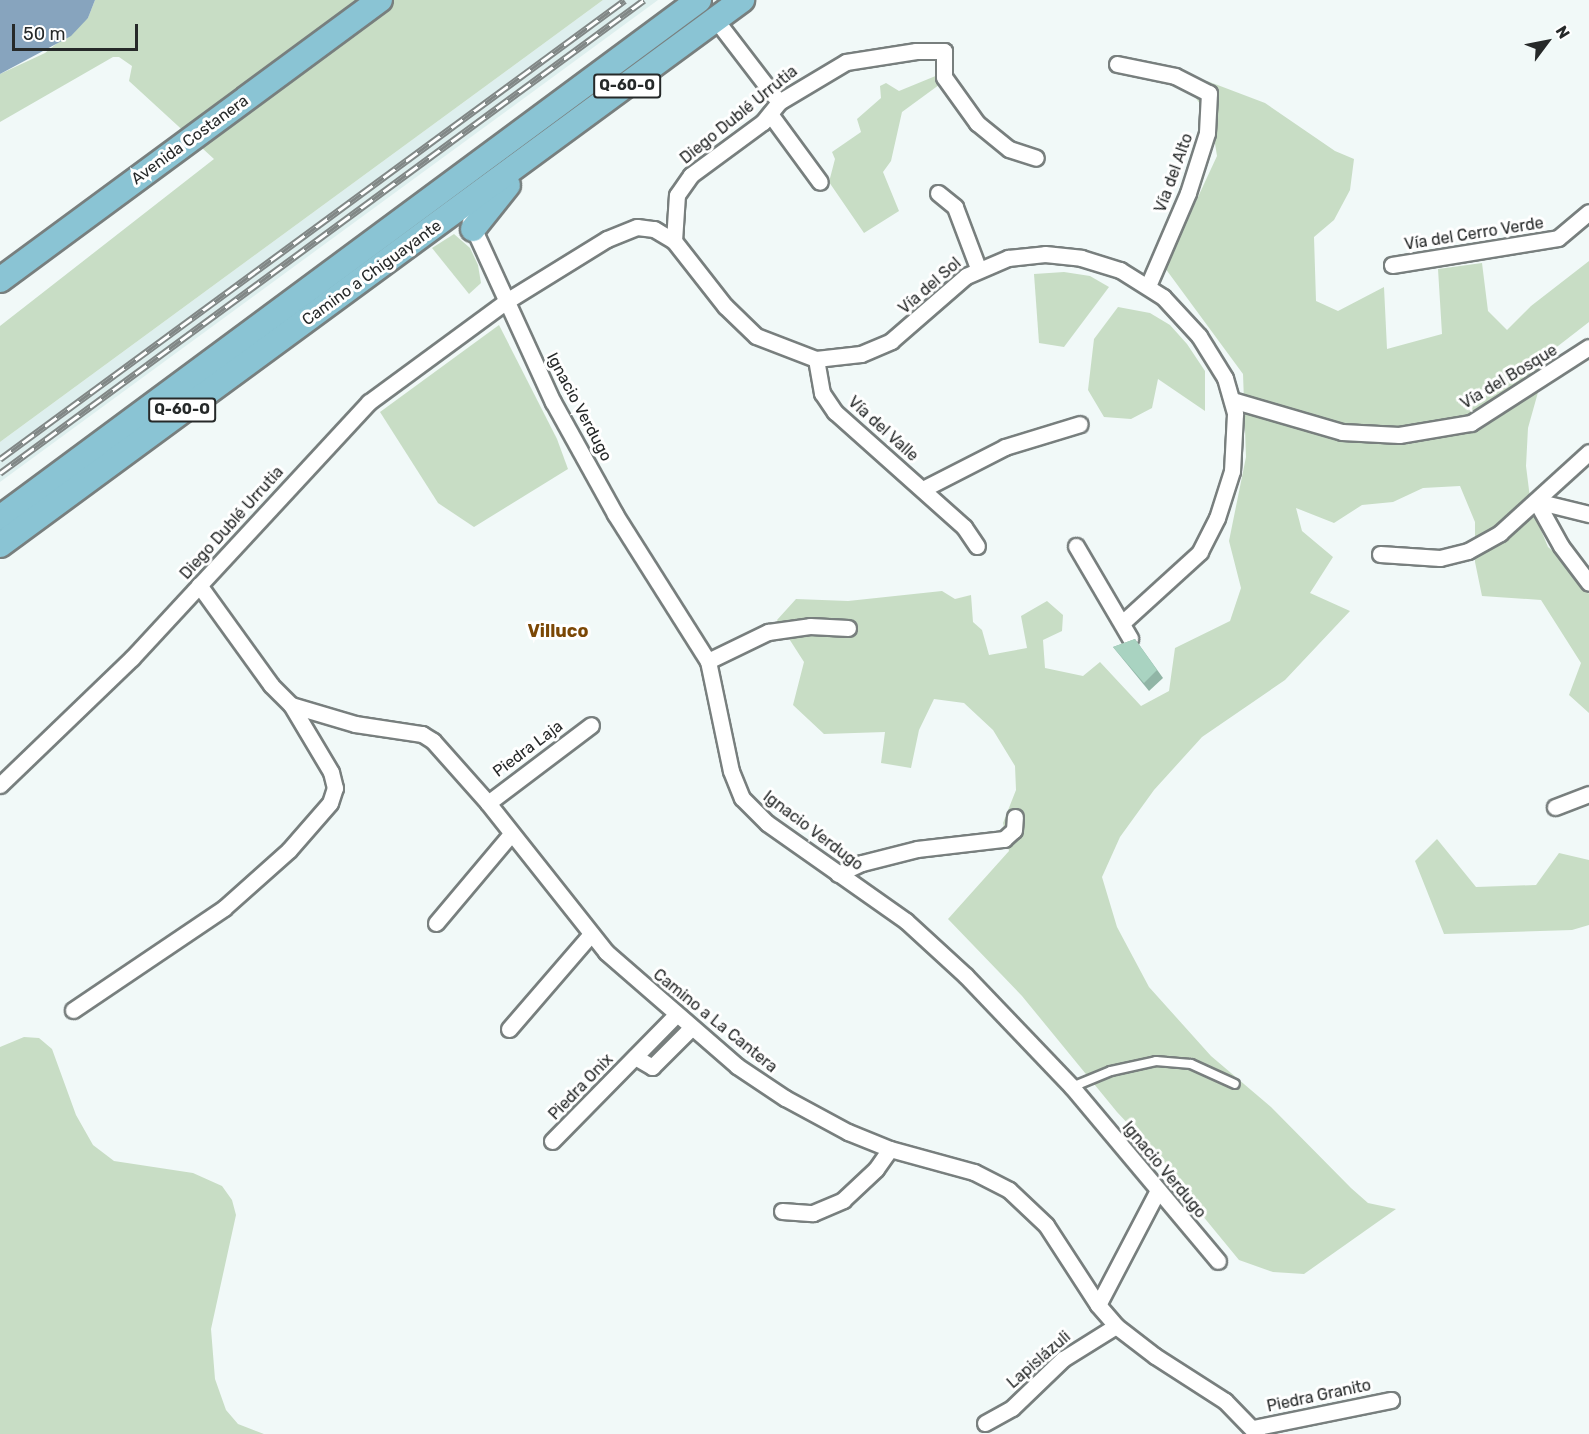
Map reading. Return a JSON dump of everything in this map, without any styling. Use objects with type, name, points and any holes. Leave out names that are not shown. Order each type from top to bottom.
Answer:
[{"type":"main road","name":"Avenida Costanera","points":[[0,280],[380,0]]},
{"type":"main road","name":"Camino a Chiguayante","points":[[0,518],[699,0]]},
{"type":"main road","name":"Camino a Chiguayante","points":[[0,545],[742,0]]},
{"type":"main road","points":[[473,229],[538,152]]},
{"type":"main road","points":[[463,207],[460,187],[468,170]]},
{"type":"main road","points":[[421,205],[449,201],[463,207]]},
{"type":"street","points":[[716,20],[775,108],[820,182]]},
{"type":"street","name":"Diego Dublé Urrutia","points":[[674,241],[675,206],[683,184],[775,108],[836,65],[916,51],[944,51],[944,77],[977,123],[1009,150],[1036,159]]},
{"type":"street","name":"Vía del Alto","points":[[1117,64],[1174,76],[1209,93],[1208,133],[1188,193],[1148,286]]},
{"type":"street","points":[[938,193],[955,207],[978,268]]},
{"type":"street","name":"Ignacio Verdugo","points":[[463,207],[553,402],[615,514],[691,628],[708,662],[731,771],[742,798],[767,823],[906,921],[930,943],[1072,1087],[1157,1192],[1218,1261]]},
{"type":"street","name":"Vía del Cerro Verde","points":[[1392,266],[1558,238],[1589,212]]},
{"type":"street","name":"Vía del Sol","points":[[505,302],[629,229],[654,229],[674,241],[740,323],[771,344],[816,359],[861,354],[891,341],[978,268],[1008,258],[1062,255],[1102,263],[1148,286],[1200,336],[1225,378],[1232,400],[1235,428],[1232,471],[1205,544],[1172,582],[1122,623]]},
{"type":"street","name":"Diego Dublé Urrutia","points":[[0,785],[126,665],[363,408],[435,351],[505,302]]},
{"type":"street","name":"Vía del Bosque","points":[[1232,400],[1342,432],[1400,435],[1471,423],[1589,347]]},
{"type":"street","name":"Vía del Valle","points":[[816,359],[822,393],[835,412],[964,527],[977,546]]},
{"type":"street","points":[[923,489],[1005,447],[1080,424]]},
{"type":"street","points":[[1380,554],[1440,558],[1468,551],[1500,533],[1589,452]]},
{"type":"street","points":[[1536,501],[1589,514]]},
{"type":"street","points":[[1536,501],[1561,546],[1589,583]]},
{"type":"street","points":[[1076,546],[1130,639]]},
{"type":"street","name":"Camino a La Cantera","points":[[199,585],[271,685],[291,705],[346,722],[422,734],[452,760],[590,935],[691,1028],[785,1098],[890,1149],[980,1175],[1022,1198],[1046,1225],[1098,1305],[1116,1326],[1155,1356],[1225,1401],[1255,1431]]},
{"type":"street","points":[[708,662],[768,632],[810,626],[848,628]]},
{"type":"street","points":[[73,1010],[191,933],[247,890],[330,803],[335,789],[331,772],[291,705]]},
{"type":"street","name":"Piedra Laja","points":[[488,803],[591,724]]},
{"type":"street","points":[[1555,807],[1589,794]]},
{"type":"street","points":[[838,874],[862,863],[917,849],[1004,839],[1014,830],[1015,817]]},
{"type":"street","points":[[436,923],[510,835]]},
{"type":"street","points":[[509,1029],[590,935]]},
{"type":"street","name":"Piedra Onix","points":[[552,1141],[676,1015]]},
{"type":"street","name":"Piedra Onix","points":[[635,1057],[652,1067],[691,1028]]},
{"type":"street","points":[[782,1211],[804,1214],[833,1206],[861,1185],[890,1149]]},
{"type":"street","points":[[1098,1305],[1157,1192]]},
{"type":"street","name":"Lapislázuli","points":[[986,1424],[1012,1408],[1063,1359],[1116,1326]]},
{"type":"street","name":"Piedra Granito","points":[[1255,1431],[1391,1400]]},
{"type":"lane","points":[[1072,1087],[1111,1071],[1156,1061],[1191,1064],[1235,1084]]},
{"type":"shaded area","points":[[603,0],[658,0],[0,482],[0,442]]},
{"type":"green space","points":[[95,0],[603,0],[0,442],[0,326],[214,159],[129,81],[132,66],[119,57],[113,57],[0,122],[0,74],[45,53],[88,18]]},
{"type":"green space","points":[[938,75],[943,82],[902,112],[891,161],[883,172],[899,211],[864,233],[829,182],[835,159],[832,152],[861,132],[857,119],[881,98],[880,86],[886,83],[899,91]]},
{"type":"green space","points":[[1207,81],[1265,103],[1335,151],[1354,159],[1350,190],[1334,220],[1314,237],[1316,301],[1338,311],[1384,287],[1387,349],[1442,334],[1438,269],[1482,263],[1488,311],[1507,330],[1531,306],[1589,261],[1589,322],[1549,353],[1528,428],[1526,466],[1531,506],[1548,547],[1572,567],[1589,594],[1589,713],[1569,695],[1581,663],[1541,600],[1482,596],[1475,562],[1475,522],[1460,486],[1423,488],[1393,502],[1362,505],[1334,523],[1296,508],[1302,531],[1333,557],[1310,593],[1350,611],[1285,680],[1202,737],[1154,790],[1120,837],[1102,877],[1117,927],[1149,987],[1211,1056],[1271,1107],[1351,1188],[1368,1203],[1396,1209],[1304,1274],[1273,1272],[1239,1260],[1202,1215],[1190,1190],[1117,1112],[1022,996],[948,919],[1009,851],[1003,823],[1016,790],[1015,766],[993,730],[964,703],[934,699],[919,730],[911,768],[881,763],[885,732],[824,734],[793,705],[804,662],[777,620],[796,599],[848,601],[942,591],[955,599],[971,595],[973,622],[982,630],[989,655],[1027,648],[1021,616],[1047,601],[1063,615],[1062,631],[1043,640],[1045,668],[1083,676],[1100,662],[1141,706],[1169,691],[1175,648],[1230,621],[1241,588],[1229,541],[1246,457],[1243,374],[1165,268],[1217,156],[1211,119],[1195,97]]},
{"type":"green space","points":[[454,234],[470,248],[478,265],[481,283],[469,294],[432,248]]},
{"type":"green space","points":[[1064,272],[1090,276],[1109,287],[1064,347],[1039,343],[1034,274]]},
{"type":"green space","points":[[1118,307],[1150,313],[1170,325],[1187,344],[1205,371],[1205,411],[1158,379],[1152,408],[1131,419],[1104,417],[1088,390],[1094,339]]},
{"type":"green space","points":[[499,325],[557,439],[568,469],[474,527],[438,503],[380,412]]},
{"type":"green space","points":[[1437,839],[1476,887],[1536,885],[1559,853],[1589,860],[1589,925],[1572,930],[1444,934],[1415,861]]},
{"type":"green space","points":[[24,1037],[39,1038],[52,1049],[76,1115],[93,1145],[114,1161],[193,1173],[222,1186],[232,1200],[236,1215],[211,1329],[215,1379],[226,1410],[238,1424],[264,1434],[0,1434],[0,1047]]},
{"type":"water","points":[[0,0],[95,0],[88,18],[71,36],[0,74]]},
{"type":"building","points":[[1135,639],[1157,670],[1144,683],[1113,647]]},
{"type":"railway","points":[[0,459],[625,0]]},
{"type":"railway","points":[[0,473],[644,0]]},
{"type":"district","name":"Villuco","points":[[558,631]]}]
